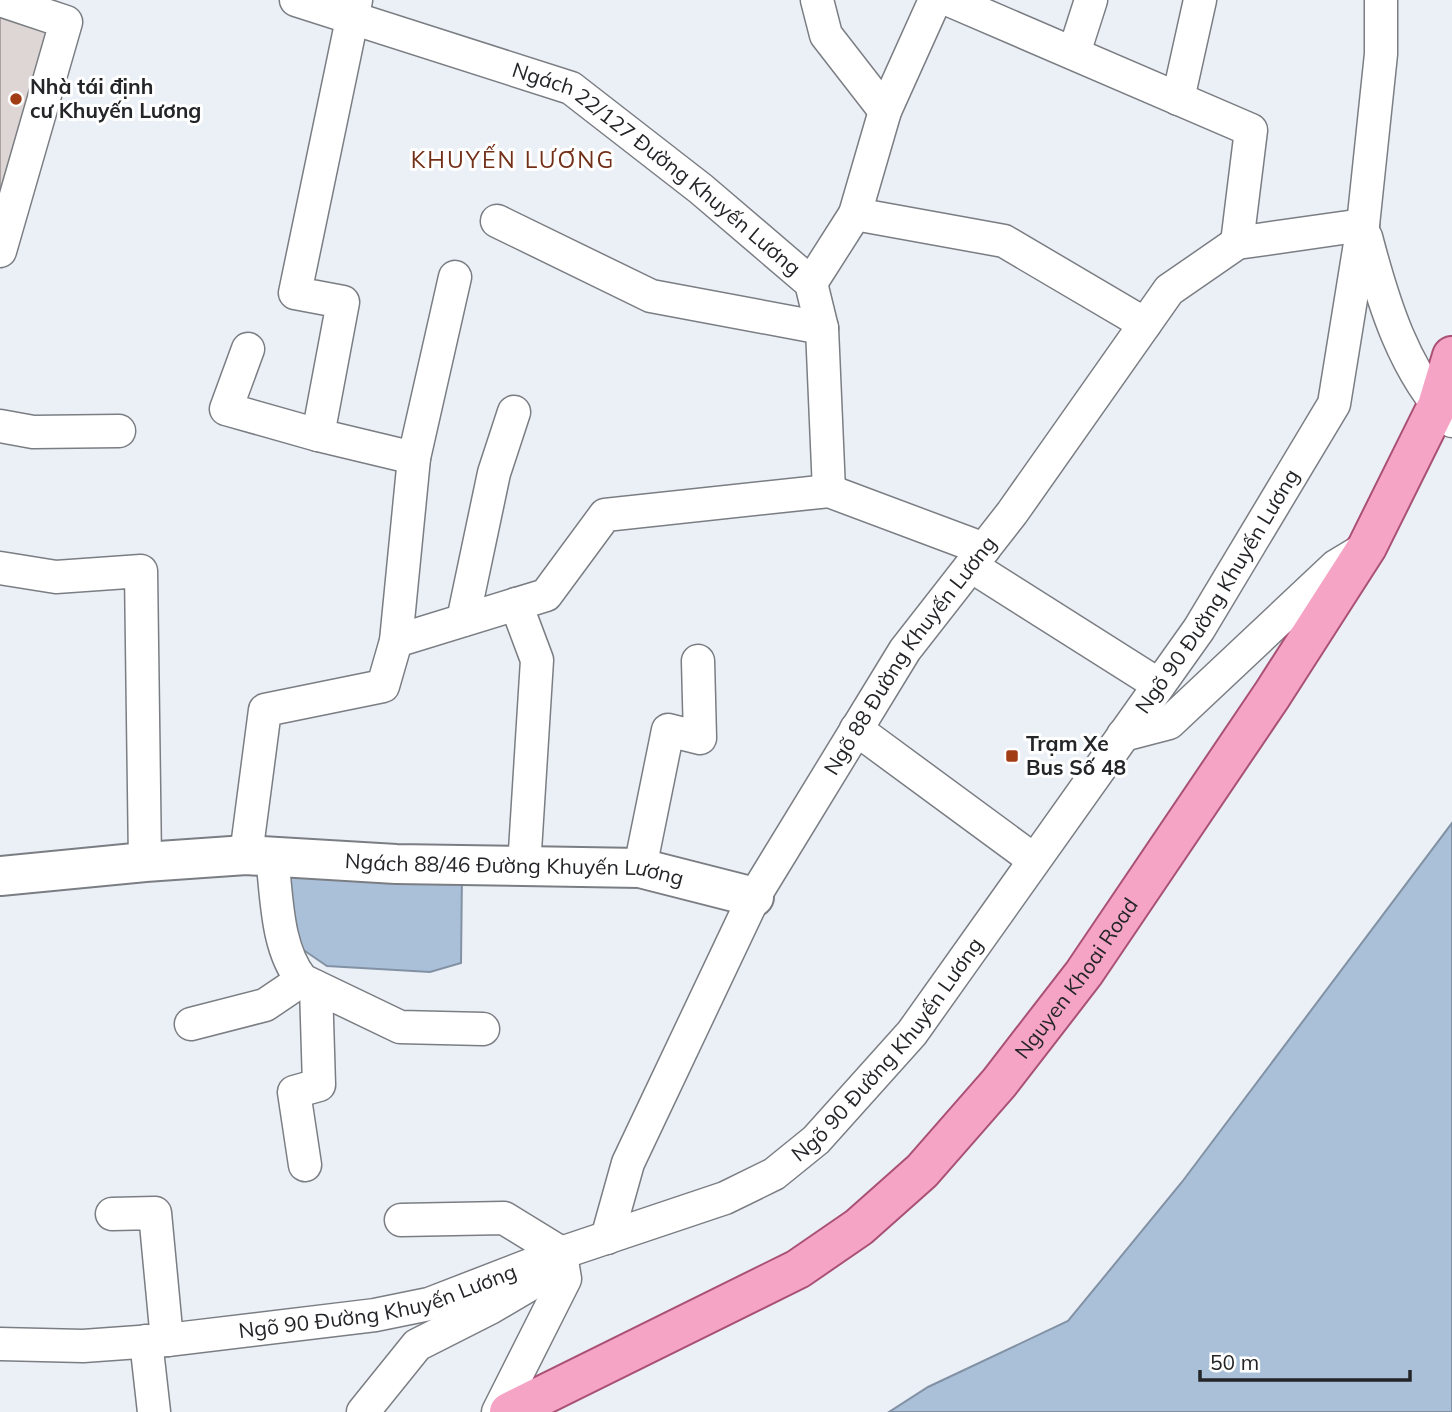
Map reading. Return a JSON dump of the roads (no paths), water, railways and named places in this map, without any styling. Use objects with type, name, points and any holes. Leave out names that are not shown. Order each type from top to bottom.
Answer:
[{"type":"main road","name":"Nguyen Khoai Road","points":[[509,1412],[798,1269],[859,1227],[922,1171],[999,1083],[1084,973],[1272,695],[1367,547],[1444,413],[1452,356]]},
{"type":"street","points":[[0,0],[66,22],[0,251]]},
{"type":"street","name":"Ngách 22/127 Đường Khuyến Lương","points":[[296,0],[353,8],[571,88],[701,188],[811,283],[822,328],[829,491]]},
{"type":"street","points":[[817,0],[826,35],[885,111]]},
{"type":"street","points":[[811,283],[855,214],[885,111],[935,0]]},
{"type":"street","points":[[949,0],[1251,130],[1237,243]]},
{"type":"street","points":[[1074,53],[1091,0]]},
{"type":"street","points":[[1178,99],[1199,0]]},
{"type":"street","name":"Ngõ 90 Đường Khuyến Lương","points":[[0,1344],[83,1346],[157,1340],[375,1315],[429,1304],[561,1253],[725,1198],[774,1174],[816,1140],[912,1033],[1199,629],[1334,404],[1363,225],[1381,54],[1381,0]]},
{"type":"street","points":[[318,435],[343,302],[295,293],[353,8]]},
{"type":"street","points":[[855,214],[1004,241],[1144,324]]},
{"type":"street","points":[[497,221],[651,296],[822,328]]},
{"type":"street","points":[[1363,225],[1380,291],[1412,367],[1444,413]]},
{"type":"street","name":"Ngõ 88 Đường Khuyến Lương","points":[[607,1238],[628,1163],[754,897],[905,650],[1012,513],[1169,289],[1237,243],[1363,225]]},
{"type":"street","points":[[456,276],[414,458],[396,641],[383,686],[265,710],[259,856],[284,944],[295,972],[309,984],[400,1027],[483,1029]]},
{"type":"street","points":[[248,349],[226,409],[414,458]]},
{"type":"street","points":[[463,620],[494,473],[514,412]]},
{"type":"street","points":[[0,426],[33,432],[119,431]]},
{"type":"street","points":[[396,641],[546,595],[605,515],[829,491],[977,558],[1159,685]]},
{"type":"street","points":[[1123,735],[1169,723],[1336,566],[1367,547]]},
{"type":"street","points":[[0,568],[56,577],[141,572],[145,862]]},
{"type":"street","points":[[516,604],[537,660],[524,867]]},
{"type":"street","points":[[640,869],[668,730],[699,738],[698,661]]},
{"type":"street","points":[[856,729],[1034,860]]},
{"type":"street","name":"Ngách 88/46 Đường Khuyến Lương","points":[[0,876],[145,862],[259,856],[396,864],[640,869],[754,897]]},
{"type":"street","points":[[191,1024],[265,1005],[309,984]]},
{"type":"street","points":[[305,1165],[294,1092],[319,1085],[309,984]]},
{"type":"street","points":[[112,1214],[155,1213],[157,1340],[154,1412]]},
{"type":"street","points":[[401,1220],[504,1218],[561,1253],[565,1279],[498,1412]]},
{"type":"street","points":[[363,1412],[417,1345],[544,1278],[561,1253]]},
{"type":"water","points":[[1452,823],[1452,1412],[889,1412],[928,1387],[1068,1321],[1182,1182]]},
{"type":"water","points":[[462,872],[461,963],[430,972],[327,966],[299,947],[285,873]]},
{"type":"place","name":"Nhà tái định cư Khuyến Lương","points":[[16,99]]},
{"type":"place","name":"Trạm Xe Bus Số 48","points":[[1012,756]]},
{"type":"district","name":"KHUYẾN LƯƠNG","points":[[513,160]]}]
